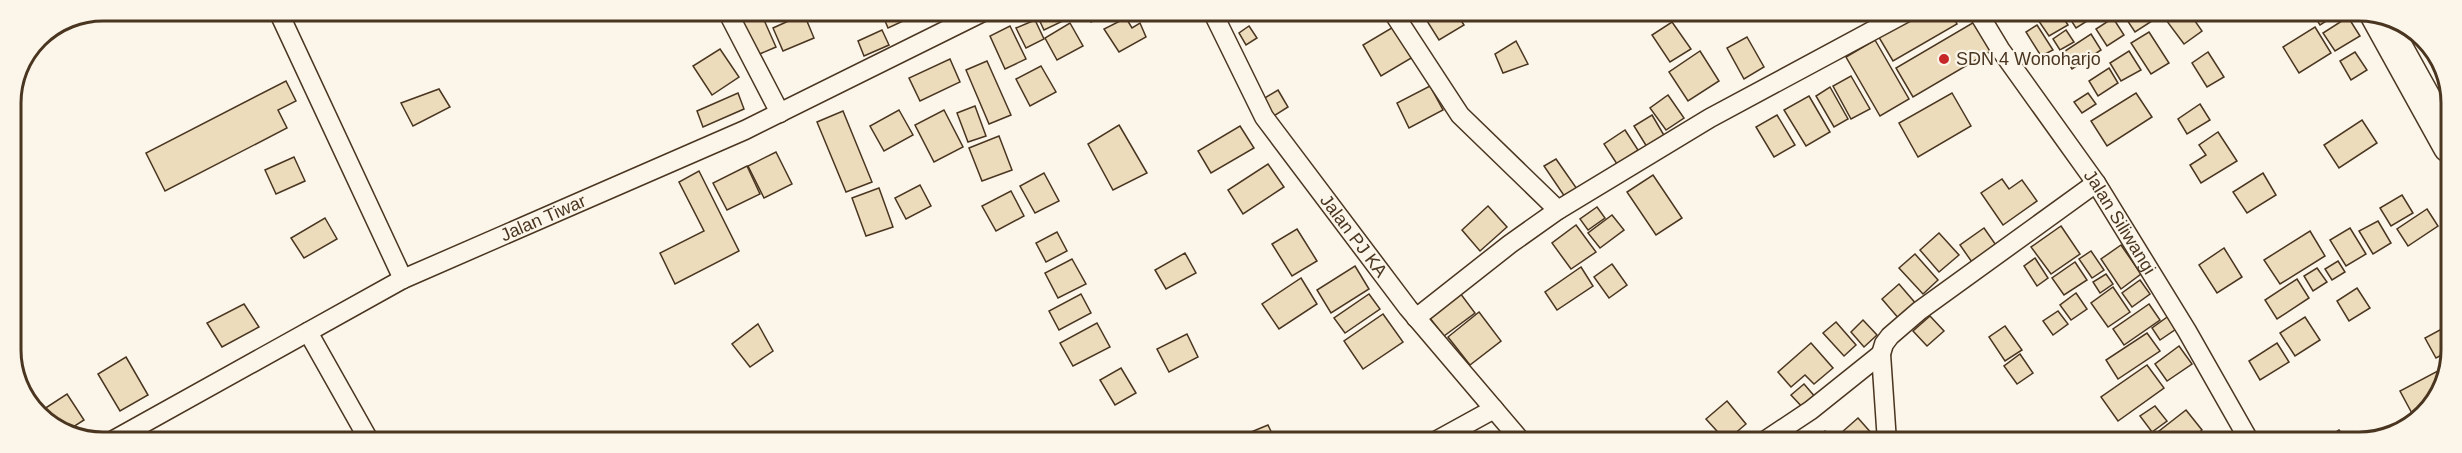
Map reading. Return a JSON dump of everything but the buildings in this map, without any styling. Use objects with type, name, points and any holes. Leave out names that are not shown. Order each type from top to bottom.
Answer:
[{"type":"highway","points":[[2383,25],[2441,130]]},
{"type":"street","points":[[283,21],[403,279]]},
{"type":"street","points":[[732,21],[780,113]]},
{"type":"street","name":"Jalan Tiwar","points":[[128,432],[403,279],[745,130],[965,21]]},
{"type":"street","name":"Jalan PJ KA","points":[[1217,21],[1264,117],[1416,318],[1514,432]]},
{"type":"street","points":[[1399,21],[1460,115],[1558,210]]},
{"type":"street","points":[[1416,318],[1510,244],[1558,210],[1710,118],[1890,21]]},
{"type":"street","name":"Jalan Siliwangi","points":[[1983,21],[2000,49],[2096,183],[2187,331],[2244,432]]},
{"type":"street","points":[[1886,432],[1881,354],[1890,336],[1919,311],[2096,183]]},
{"type":"street","points":[[308,332],[364,432]]},
{"type":"street","points":[[1778,432],[1811,410],[1881,354]]},
{"type":"street","points":[[1452,432],[1494,409]]},
{"type":"place","name":"SDN 4 Wonoharjo","points":[[1944,59]]}]
